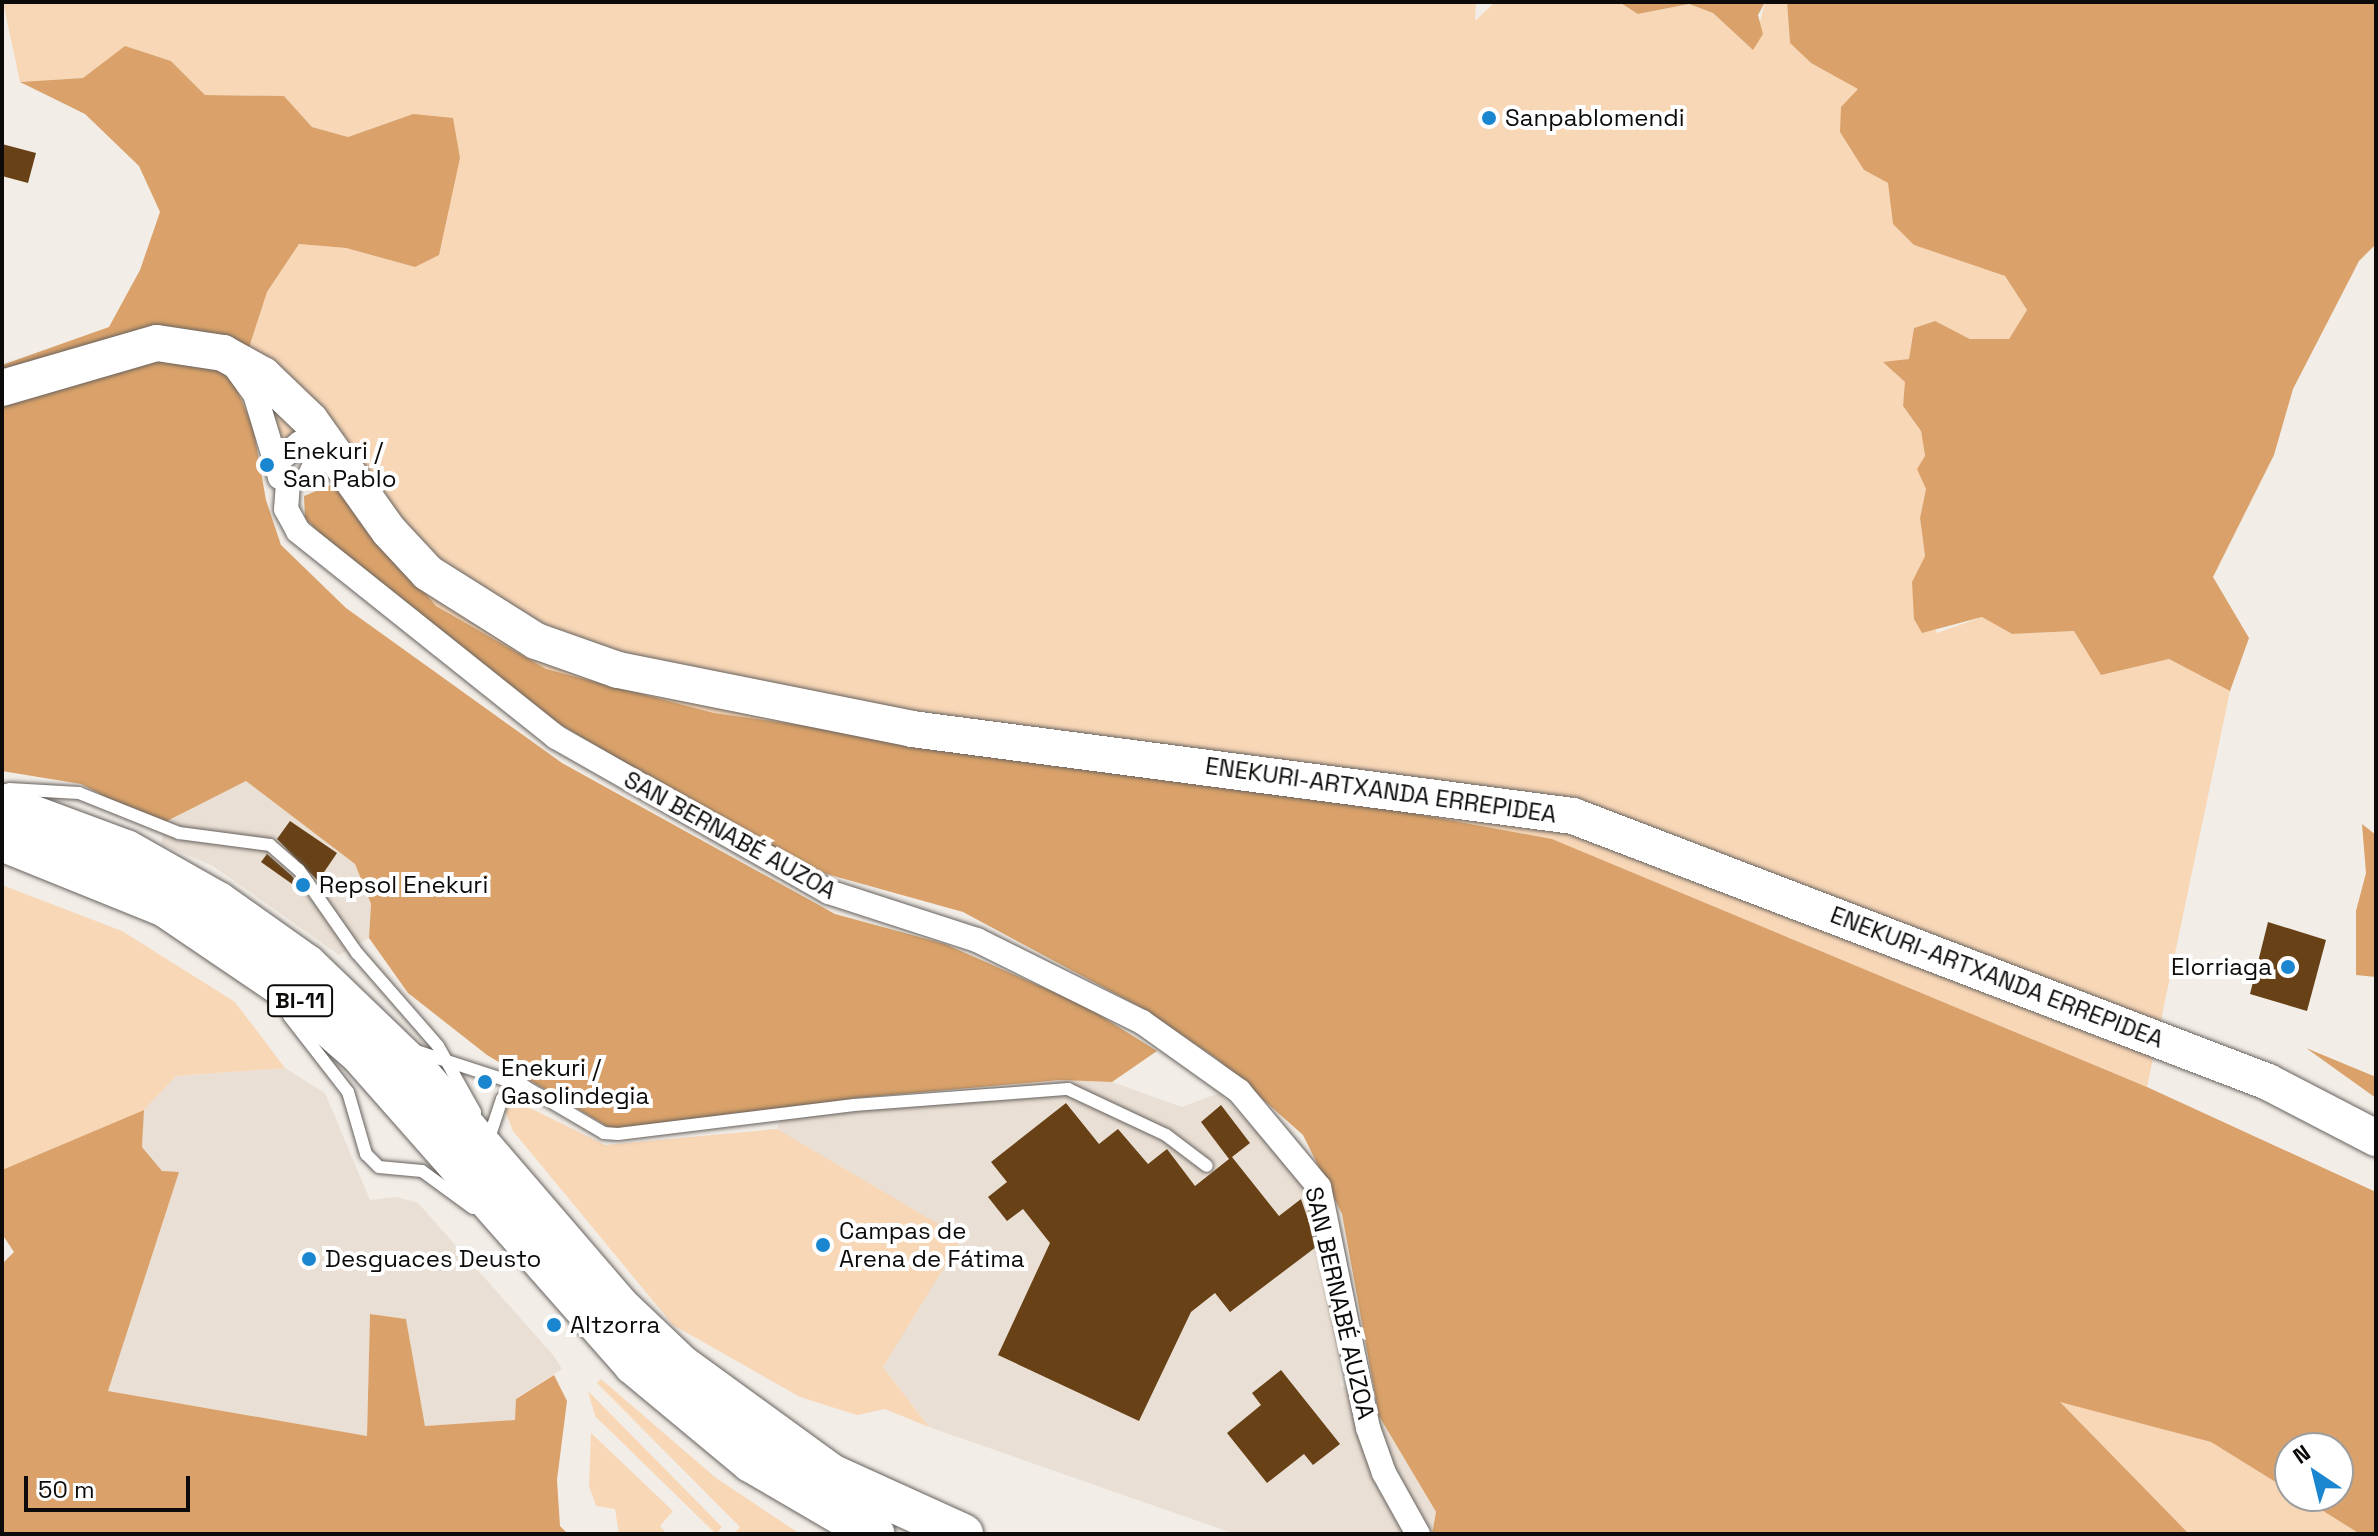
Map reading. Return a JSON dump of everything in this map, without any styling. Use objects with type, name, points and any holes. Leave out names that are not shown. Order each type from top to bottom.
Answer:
[{"type":"main road","name":"BI-11","points":[[2,804],[126,850],[218,902],[307,965],[381,1034],[492,1149],[619,1306],[681,1365],[831,1474],[963,1534]]},
{"type":"main road","name":"BI-11","points":[[2,841],[125,888],[219,940],[360,1054],[595,1326],[691,1416],[816,1505],[874,1534]]},
{"type":"street","points":[[2,388],[157,343],[223,353]]},
{"type":"street","name":"ENEKURI-ARTXANDA ERREPIDEA","points":[[223,353],[275,385],[336,455],[389,531],[461,599],[536,641],[618,670],[912,729],[1573,816],[2268,1082],[2376,1138]]},
{"type":"street","name":"SAN BERNABÉ AUZOA","points":[[223,353],[255,394],[292,473],[286,509],[308,540],[556,737],[829,892],[977,940],[1142,1022],[1239,1091],[1319,1187],[1368,1428],[1384,1473],[1418,1534]]},
{"type":"street","points":[[292,473],[300,443],[336,455]]},
{"type":"street","points":[[292,473],[336,455]]},
{"type":"lane","points":[[2,788],[79,793],[179,833],[270,845],[309,882],[448,1064],[492,1149]]},
{"type":"lane","points":[[219,940],[324,1057],[348,1092],[366,1154],[379,1167],[422,1171],[530,1252]]},
{"type":"lane","points":[[381,1034],[448,1064],[524,1086],[604,1133],[618,1134],[854,1105],[1068,1089],[1166,1135],[1207,1166]]},
{"type":"lane","points":[[492,1149],[502,1099],[524,1086]]},
{"type":"shaded area","points":[[3,2],[1476,2],[1475,21],[1495,2],[1619,2],[1639,14],[1689,4],[1713,13],[1753,50],[1765,2],[1787,2],[1790,43],[1811,63],[1859,89],[1864,170],[1888,183],[1914,245],[2005,276],[2027,310],[2009,339],[1971,339],[1934,321],[1914,328],[1903,406],[1921,431],[1925,457],[1918,469],[1926,489],[1920,518],[1925,556],[1912,582],[1937,633],[1982,617],[2012,634],[2074,631],[2101,675],[2169,659],[2230,691],[2147,1087],[1552,839],[1384,808],[714,713],[546,669],[436,606],[333,484],[253,427],[236,388],[267,292],[299,244],[346,248],[415,267],[413,114],[348,137],[312,127],[284,96],[205,95],[171,61],[125,47],[83,78],[20,82]]},
{"type":"shaded area","points":[[1619,2],[1765,2],[1758,15],[1763,34],[1753,50],[1713,13],[1689,4],[1638,14]]},
{"type":"shaded area","points":[[1787,2],[2376,2],[2376,244],[2359,261],[2293,389],[2274,455],[2213,577],[2249,638],[2230,691],[2169,659],[2101,675],[2074,631],[2012,634],[1982,617],[1922,633],[1914,619],[1912,582],[1925,556],[1920,518],[1926,489],[1917,469],[1925,456],[1921,431],[1903,406],[1905,382],[1883,362],[1909,359],[1914,328],[1935,321],[1970,339],[2009,339],[2027,310],[2005,276],[1914,245],[1893,224],[1888,183],[1864,170],[1840,132],[1841,107],[1858,89],[1811,63],[1790,43]]},
{"type":"shaded area","points":[[125,46],[171,61],[205,95],[284,96],[312,127],[348,137],[413,114],[453,118],[460,158],[439,255],[415,267],[346,248],[299,244],[267,292],[236,388],[253,427],[266,500],[281,545],[346,608],[562,763],[835,914],[945,944],[1085,1006],[1157,1051],[1112,1082],[1060,1080],[856,1098],[649,1129],[610,1128],[487,1055],[408,993],[369,938],[371,904],[355,864],[246,781],[159,825],[81,784],[2,771],[2,365],[109,327],[140,270],[160,212],[139,166],[85,114],[20,82],[83,78]]},
{"type":"shaded area","points":[[333,484],[436,606],[546,669],[714,713],[1384,808],[1552,839],[2147,1087],[2376,1192],[2376,1534],[2360,1534],[2325,1512],[2354,1512],[2354,1432],[2274,1432],[2274,1481],[2211,1442],[2060,1402],[2189,1534],[1432,1534],[1436,1512],[1379,1416],[1342,1214],[1303,1135],[1217,1059],[1144,1009],[963,912],[805,868],[554,721],[338,552],[305,518],[304,496]]},
{"type":"shaded area","name":"Repsol Enekuri","points":[[246,780],[355,864],[371,904],[369,938],[339,955],[213,866],[161,844],[165,819]]},
{"type":"shaded area","points":[[2362,824],[2376,835],[2376,977],[2356,975],[2356,911],[2366,873]]},
{"type":"shaded area","points":[[2,885],[122,931],[235,1002],[285,1068],[176,1076],[144,1110],[2,1170]]},
{"type":"shaded area","points":[[2306,1048],[2376,1077],[2376,1098]]},
{"type":"shaded area","name":"Desguaces Deusto","points":[[285,1068],[325,1093],[370,1200],[397,1197],[418,1203],[553,1355],[562,1369],[516,1398],[516,1420],[425,1426],[406,1319],[370,1314],[367,1436],[108,1391],[178,1173],[162,1171],[142,1147],[144,1110],[176,1076]]},
{"type":"shaded area","points":[[1060,1080],[1112,1082],[1182,1107],[1219,1093],[1303,1179],[1334,1307],[1341,1387],[1373,1385],[1379,1416],[1436,1513],[1432,1534],[1235,1534],[929,1427],[883,1367],[762,1130],[777,1129],[783,1109]]},
{"type":"shaded area","points":[[514,1100],[605,1145],[777,1129],[962,1238],[883,1367],[929,1427],[885,1409],[857,1415],[800,1397],[673,1325],[513,1131],[505,1111]]},
{"type":"shaded area","points":[[144,1110],[142,1147],[162,1171],[179,1172],[108,1391],[367,1436],[370,1314],[406,1319],[425,1426],[515,1420],[516,1399],[554,1375],[567,1401],[557,1480],[560,1526],[568,1534],[2,1534],[2,1264],[14,1252],[2,1234],[2,1170]]},
{"type":"shaded area","points":[[601,1379],[716,1478],[800,1534],[734,1534],[740,1527],[597,1383]]},
{"type":"shaded area","points":[[588,1391],[722,1527],[716,1534],[595,1416]]},
{"type":"shaded area","points":[[2058,1401],[2211,1442],[2274,1481],[2274,1512],[2324,1512],[2360,1534],[2189,1534]]},
{"type":"shaded area","points":[[591,1433],[673,1511],[660,1526],[667,1534],[619,1534],[615,1509],[596,1506],[589,1486]]},
{"type":"building","points":[[2,144],[36,153],[28,183],[2,176]]},
{"type":"building","points":[[290,821],[337,853],[318,881],[277,839]]},
{"type":"building","points":[[267,854],[292,876],[302,891],[261,862]]},
{"type":"building","name":"Elorriaga","points":[[2268,922],[2326,940],[2307,1011],[2250,994]]},
{"type":"building","points":[[1066,1103],[1099,1144],[1118,1129],[1148,1164],[1167,1149],[1195,1186],[1229,1159],[1201,1122],[1221,1105],[1250,1143],[1232,1157],[1279,1216],[1301,1199],[1316,1247],[1230,1312],[1215,1293],[1191,1312],[1139,1421],[998,1355],[1050,1243],[1023,1209],[1007,1221],[988,1197],[1007,1182],[991,1162]]},
{"type":"building","points":[[1281,1370],[1340,1444],[1313,1465],[1304,1454],[1267,1483],[1227,1433],[1261,1405],[1252,1393]]},
{"type":"place","name":"Sanpablomendi","points":[[1489,118]]},
{"type":"place","name":"Enekuri / San Pablo","points":[[267,465]]},
{"type":"place","name":"Repsol Enekuri","points":[[303,885]]},
{"type":"place","name":"Elorriaga","points":[[2288,967]]},
{"type":"place","name":"Enekuri / Gasolindegia","points":[[485,1082]]},
{"type":"place","name":"Campas de Arena de Fátima","points":[[823,1245]]},
{"type":"place","name":"Desguaces Deusto","points":[[309,1259]]},
{"type":"place","name":"Altzorra","points":[[554,1325]]}]
